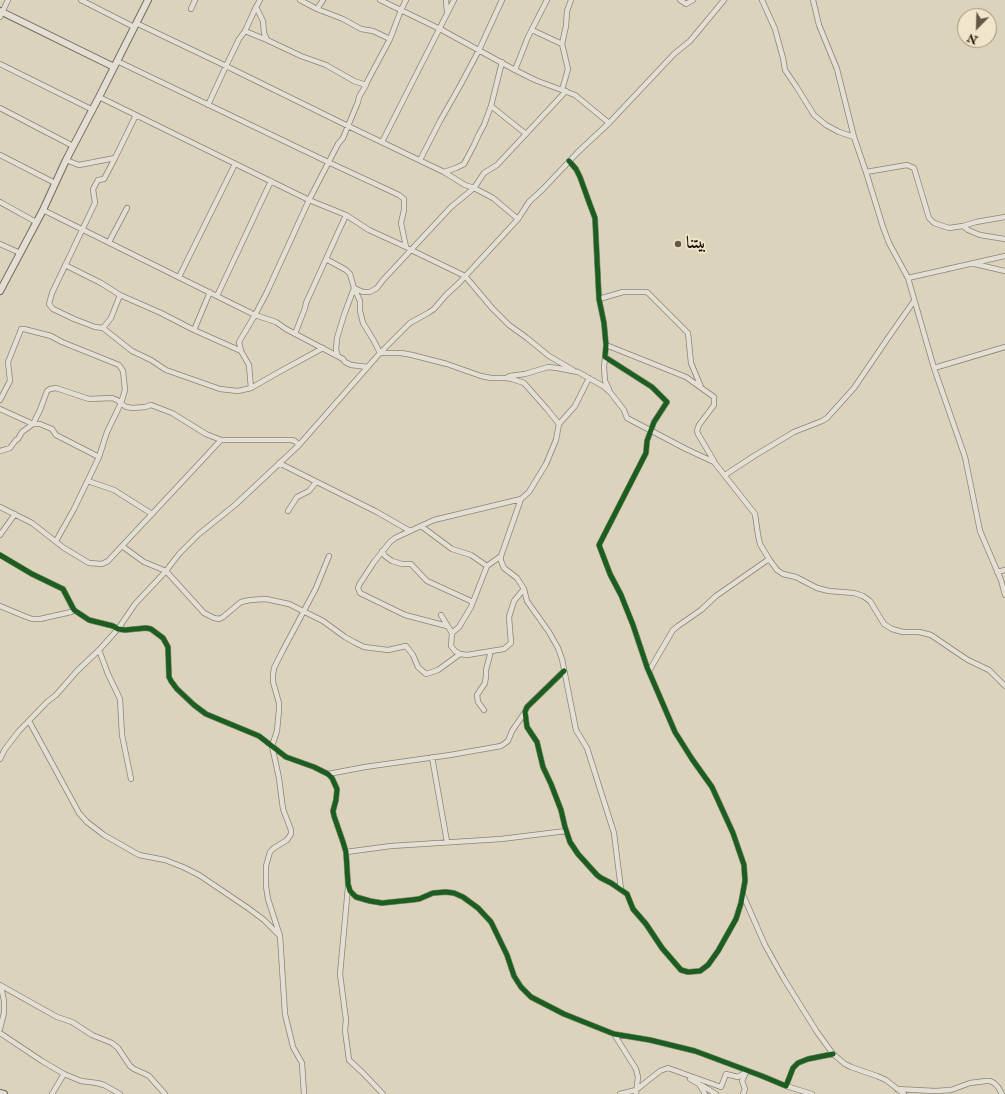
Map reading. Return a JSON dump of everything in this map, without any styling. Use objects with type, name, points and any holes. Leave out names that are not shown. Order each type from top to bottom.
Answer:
[{"type":"street","points":[[8,0],[1,13],[114,67]]},
{"type":"street","points":[[81,0],[226,66],[444,172],[465,185],[494,198],[518,219]]},
{"type":"street","points":[[0,291],[43,210],[66,160],[93,110],[148,0]]},
{"type":"street","points":[[191,9],[195,0]]},
{"type":"street","points":[[208,105],[239,39],[245,31],[260,0]]},
{"type":"street","points":[[300,0],[360,28],[373,31],[390,39]]},
{"type":"street","points":[[317,9],[323,0]]},
{"type":"street","points":[[380,0],[440,29],[515,70],[575,95],[609,123]]},
{"type":"street","points":[[251,388],[249,365],[240,351],[239,342],[267,292],[328,162],[343,138],[359,97],[390,39],[400,10],[406,0]]},
{"type":"street","points":[[446,0],[447,14]]},
{"type":"street","points":[[382,142],[454,0]]},
{"type":"street","points":[[420,160],[479,50],[502,0]]},
{"type":"street","points":[[515,70],[528,36],[547,0]]},
{"type":"street","points":[[354,288],[363,292],[370,292],[377,288],[451,207],[474,188],[484,174],[497,165],[564,91],[568,69],[562,44],[566,26],[567,11],[571,0]]},
{"type":"street","points":[[680,0],[686,4],[693,0]]},
{"type":"street","points":[[0,759],[5,749],[29,721],[47,702],[56,695],[118,629],[135,604],[166,571],[179,554],[199,534],[235,505],[299,445],[380,353],[410,323],[434,309],[518,219],[529,202],[609,123],[674,54],[693,38],[724,0]]},
{"type":"street","points":[[762,0],[775,28],[785,70],[814,115],[826,125],[839,132],[854,137]]},
{"type":"street","points":[[813,0],[819,25],[837,69],[854,137],[883,228],[908,278],[934,368],[965,457],[980,531],[1005,595]]},
{"type":"street","points":[[256,7],[263,22],[264,33],[267,40]]},
{"type":"street","points":[[532,30],[562,44]]},
{"type":"street","points":[[245,31],[301,56],[326,65],[366,85]]},
{"type":"street","points":[[117,61],[404,199],[404,210],[401,223],[406,247]]},
{"type":"street","points":[[444,172],[464,164],[474,146],[491,106],[502,62]]},
{"type":"street","points":[[0,64],[93,110]]},
{"type":"street","points":[[99,98],[309,200],[346,216],[369,230],[465,276],[492,308],[509,325],[549,356],[603,386],[610,392],[624,410],[626,418],[714,462]]},
{"type":"street","points":[[491,106],[526,134]]},
{"type":"street","points":[[0,108],[74,146]]},
{"type":"street","points":[[136,115],[104,179],[98,180],[93,189],[95,203],[65,265],[49,304],[52,309],[95,328],[103,328],[132,351],[151,360],[166,370],[220,389],[238,391],[251,388],[323,348]]},
{"type":"street","points":[[0,155],[55,183]]},
{"type":"street","points":[[66,160],[79,165],[115,158]]},
{"type":"street","points":[[569,161],[576,169],[580,177],[595,218],[599,299],[604,323],[606,345],[604,367],[605,381],[610,392]]},
{"type":"street","points":[[179,277],[234,164]]},
{"type":"street","points":[[866,172],[907,165],[914,168],[929,218],[934,223],[949,228],[1005,217]]},
{"type":"street","points":[[217,296],[271,181]]},
{"type":"street","points":[[0,202],[36,222]]},
{"type":"street","points":[[110,242],[127,208]]},
{"type":"street","points":[[43,210],[255,315],[276,322],[295,334],[338,356],[351,365],[368,367]]},
{"type":"street","points":[[295,334],[306,303],[346,216]]},
{"type":"street","points":[[963,226],[980,236],[1005,239]]},
{"type":"street","points":[[0,244],[20,253]]},
{"type":"street","points":[[908,278],[1005,256]]},
{"type":"street","points":[[326,258],[348,271],[351,276],[354,288],[360,300],[360,311],[364,323],[380,353]]},
{"type":"street","points":[[973,263],[1005,271]]},
{"type":"street","points":[[65,265],[101,283],[120,295],[240,351]]},
{"type":"street","points":[[338,356],[336,350],[337,338],[354,288]]},
{"type":"street","points":[[194,330],[210,292]]},
{"type":"street","points":[[599,299],[623,292],[647,292],[688,333],[691,363],[702,389]]},
{"type":"street","points":[[103,328],[111,318],[120,295]]},
{"type":"street","points":[[725,475],[794,432],[827,418],[854,388],[914,301]]},
{"type":"street","points":[[0,400],[10,381],[8,362],[21,329],[51,336],[62,342],[119,365],[124,374],[125,390],[121,403],[107,432],[99,457],[88,481],[56,541]]},
{"type":"street","points":[[606,345],[686,378],[714,397],[714,405],[699,425],[698,434],[714,462],[755,514],[760,544],[778,570],[783,574],[800,579],[817,588],[863,596],[870,601],[884,624],[892,629],[903,632],[919,632],[931,635],[968,660],[989,670],[1005,686]]},
{"type":"street","points":[[934,368],[1005,347]]},
{"type":"street","points":[[380,353],[412,355],[447,364],[482,376],[506,378],[524,383],[559,424]]},
{"type":"street","points":[[525,712],[527,727],[537,742],[543,767],[561,810],[570,842],[578,854],[600,878],[611,883],[628,895],[633,909],[652,932],[662,948],[681,970],[695,972],[704,969],[718,951],[736,919],[745,881],[744,865],[733,833],[712,787],[675,732],[649,671],[621,595],[610,574],[599,545],[646,453],[647,441],[654,422],[667,402],[652,386],[605,357]]},
{"type":"street","points":[[506,378],[548,367],[578,372]]},
{"type":"street","points":[[448,626],[405,615],[360,593],[358,588],[359,585],[382,551],[395,538],[434,520],[521,499],[529,492],[546,464],[556,440],[559,424],[576,406],[589,378]]},
{"type":"street","points":[[0,451],[10,448],[22,432],[33,424],[47,391],[50,388],[56,388],[89,399],[112,398],[126,407],[133,408],[151,405],[172,413],[206,434],[221,440],[291,440],[295,441],[299,445]]},
{"type":"street","points":[[0,409],[33,424],[40,424],[52,429],[56,435],[99,457]]},
{"type":"street","points":[[0,506],[32,523],[89,563],[102,564],[108,561],[221,440]]},
{"type":"street","points":[[279,463],[377,512],[410,531]]},
{"type":"street","points":[[88,481],[114,490],[152,514]]},
{"type":"street","points":[[288,512],[297,497],[309,491],[316,482]]},
{"type":"street","points":[[521,499],[501,556],[501,562],[504,568],[517,578],[524,589],[527,601],[558,648],[562,658],[576,730],[587,748],[614,833],[621,890]]},
{"type":"street","points":[[0,535],[15,514]]},
{"type":"street","points":[[422,526],[452,549],[470,555],[487,566]]},
{"type":"street","points":[[122,546],[144,562],[166,571],[204,613],[214,618],[219,619],[223,617],[241,602],[266,599],[289,604],[323,621],[345,637],[364,646],[388,650],[406,646],[414,655],[418,667],[426,674],[438,670],[460,654]]},
{"type":"street","points":[[382,551],[384,556],[392,561],[402,564],[411,564],[427,581],[473,602]]},
{"type":"street","points":[[0,555],[32,574],[63,589],[74,610],[89,620],[125,630],[146,628],[159,634],[168,647],[169,677],[176,689],[194,705],[206,714],[252,732],[286,757],[314,767],[328,774],[335,783],[337,789],[333,811],[346,852],[348,884],[340,974],[349,1055],[350,1060],[383,1094]]},
{"type":"street","points":[[304,1094],[302,1063],[293,1047],[285,1014],[280,936],[268,899],[266,886],[266,866],[270,852],[287,840],[291,834],[291,830],[283,809],[279,778],[272,746],[277,731],[279,710],[273,675],[274,668],[316,588],[328,556]]},
{"type":"street","points":[[452,633],[459,627],[473,602],[487,566],[501,556]]},
{"type":"street","points":[[649,671],[673,630],[716,596],[769,559]]},
{"type":"street","points":[[997,572],[1005,570]]},
{"type":"street","points":[[441,615],[452,633],[451,646],[460,654],[475,654],[504,649],[511,643],[509,617],[514,601],[524,589]]},
{"type":"street","points":[[0,606],[24,616],[40,619],[74,610]]},
{"type":"street","points":[[99,650],[108,674],[120,698],[122,735],[131,779]]},
{"type":"street","points":[[484,710],[478,702],[476,696],[485,683],[486,670],[491,652]]},
{"type":"street","points":[[328,774],[365,766],[501,746],[508,741],[512,731],[527,707],[564,671]]},
{"type":"street","points":[[29,721],[79,813],[87,822],[104,835],[139,855],[165,860],[199,875],[264,920],[280,936]]},
{"type":"street","points":[[432,757],[447,842]]},
{"type":"street","points":[[346,852],[391,846],[501,839],[566,831]]},
{"type":"street","points":[[348,884],[350,891],[356,897],[382,903],[419,899],[433,893],[454,893],[478,908],[491,922],[507,955],[514,976],[521,988],[530,997],[564,1014],[614,1034],[650,1040],[695,1051],[786,1086],[812,1094]]},
{"type":"street","points":[[743,894],[765,945],[784,979],[817,1032],[833,1054],[851,1067],[886,1080],[904,1094]]},
{"type":"street","points":[[0,985],[57,1017],[72,1022],[92,1035],[112,1043],[118,1048],[130,1066],[149,1076],[165,1094]]},
{"type":"street","points":[[0,988],[4,1001],[4,1013],[0,1029]]},
{"type":"street","points":[[0,1033],[64,1074],[81,1081],[104,1085],[120,1094]]},
{"type":"street","points":[[614,1034],[636,1069],[638,1078],[636,1092]]},
{"type":"street","points":[[786,1086],[793,1068],[798,1063],[808,1059],[833,1054]]},
{"type":"street","points":[[620,1094],[636,1092],[660,1071],[668,1068],[721,1087],[726,1074],[738,1077],[746,1071]]},
{"type":"street","points":[[743,1094],[745,1089],[742,1081],[746,1071]]},
{"type":"street","points":[[52,1094],[64,1074]]},
{"type":"street","points":[[686,1075],[691,1080],[716,1094]]},
{"type":"street","points":[[897,1089],[943,1090],[986,1080],[994,1082],[1002,1094]]},
{"type":"street","points":[[699,1084],[705,1094]]},
{"type":"street","points":[[0,1093],[4,1094]]},
{"type":"cycle path","points":[[564,671],[527,707],[525,712],[527,727],[537,742],[543,767],[561,810],[570,842],[578,854],[597,875],[627,894],[633,909],[646,924],[662,948],[681,970],[688,972],[700,971],[708,965],[718,951],[736,919],[745,881],[744,865],[733,833],[712,787],[675,732],[647,667],[621,595],[610,574],[599,545],[646,453],[647,441],[654,422],[667,402],[652,387],[605,357],[606,345],[604,323],[599,299],[595,218],[580,177],[576,169],[569,161]]},
{"type":"cycle path","points":[[0,555],[32,574],[63,589],[74,610],[89,620],[113,626],[118,629],[151,629],[163,638],[168,647],[169,677],[171,681],[177,689],[194,705],[206,714],[259,736],[286,757],[314,767],[328,774],[332,778],[337,789],[333,811],[346,852],[348,884],[350,891],[356,897],[382,903],[419,899],[433,893],[446,892],[454,893],[463,897],[478,908],[491,922],[507,955],[514,976],[521,987],[531,997],[564,1014],[614,1034],[650,1040],[695,1051],[786,1086],[793,1068],[798,1063],[808,1059],[833,1054]]},
{"type":"place","name":"بيتنا","points":[[678,244]]}]
